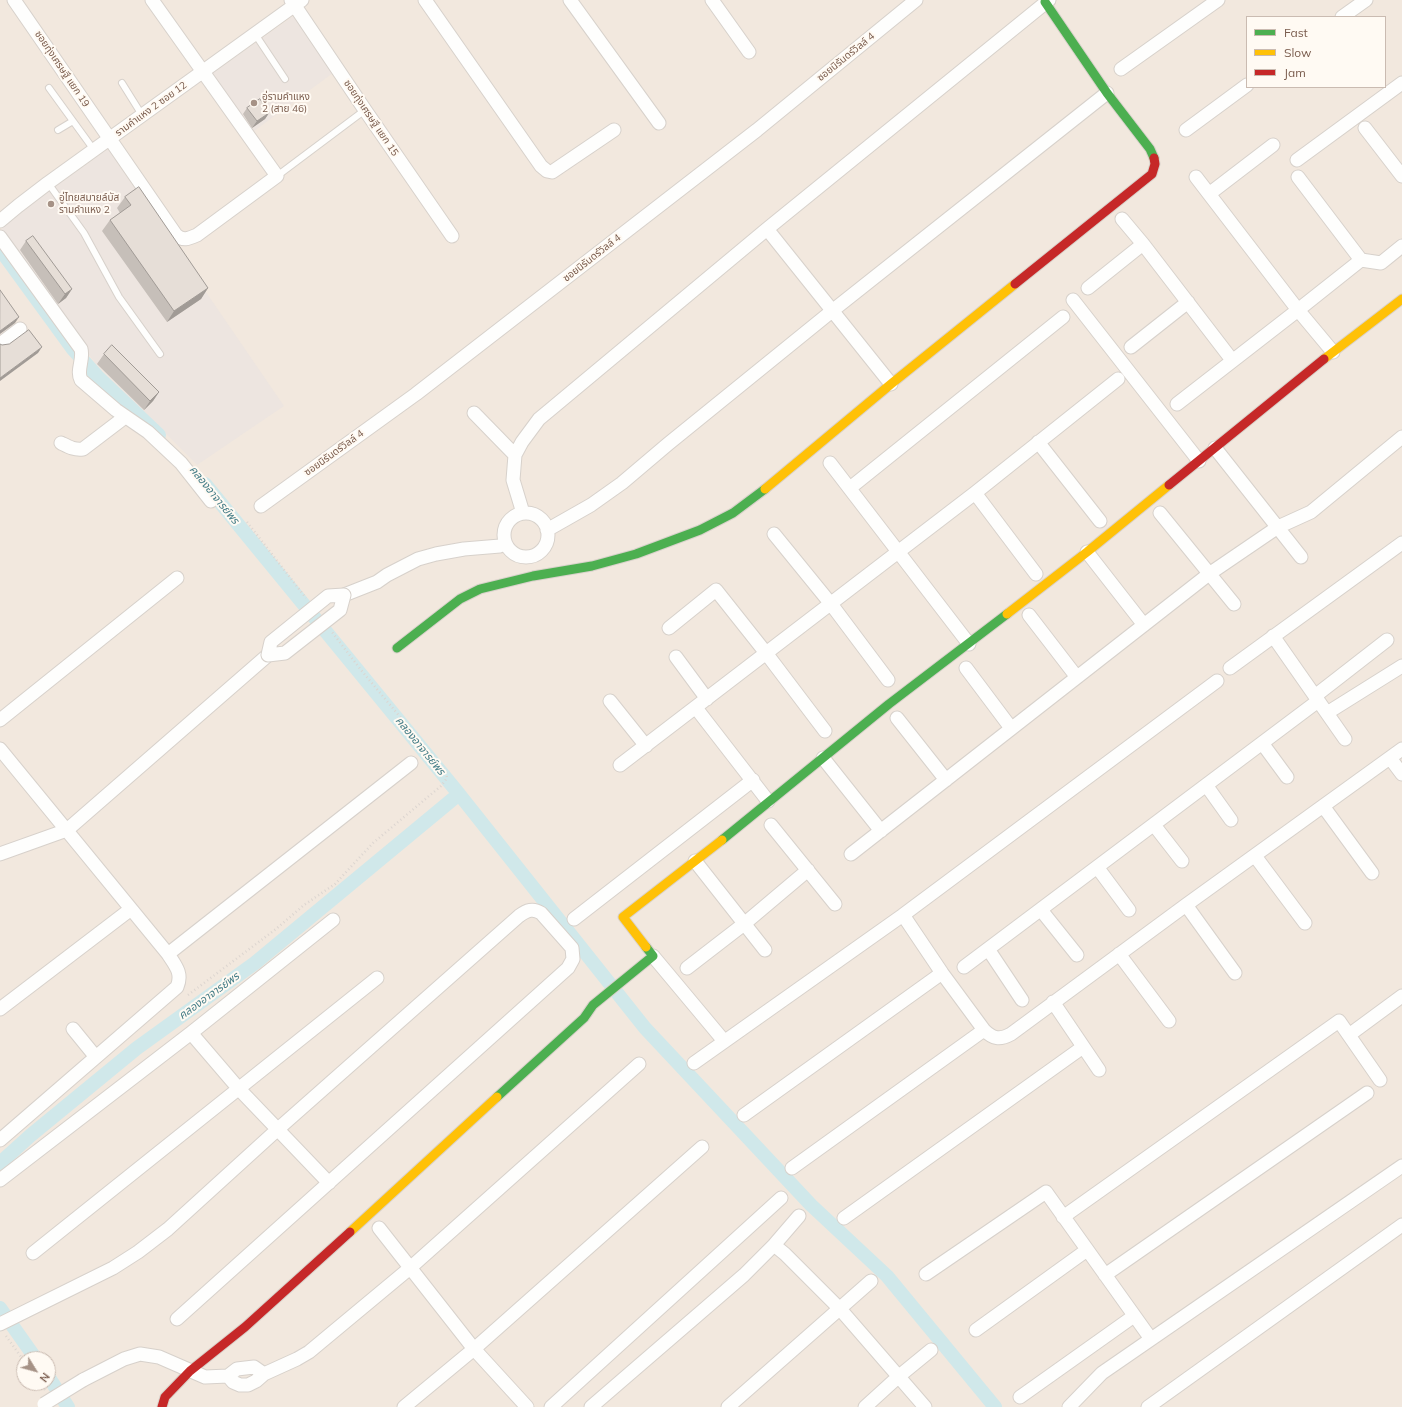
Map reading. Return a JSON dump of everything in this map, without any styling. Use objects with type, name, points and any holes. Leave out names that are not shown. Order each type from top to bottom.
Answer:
[{"type":"street","name":"ซอยทุ่งเศรษฐี แยก 19","points":[[15,0],[109,139],[176,235],[181,239],[188,239],[197,235],[277,176]]},
{"type":"street","points":[[152,0],[277,176]]},
{"type":"street","points":[[425,0],[547,171],[552,172],[614,130]]},
{"type":"street","points":[[571,0],[659,123]]},
{"type":"street","points":[[712,0],[749,52]]},
{"type":"street","name":"ซอยนิรันดร์วิลล์ 4","points":[[261,506],[435,379],[758,130],[916,0]]},
{"type":"street","points":[[1122,69],[1218,0]]},
{"type":"street","points":[[1343,16],[1366,0]]},
{"type":"street","points":[[397,648],[460,599],[469,594],[490,586],[532,576],[592,566],[636,554],[700,530],[726,516],[766,488],[891,384],[1143,183],[1152,174],[1155,166],[1155,157],[1108,93],[1047,1],[550,408],[530,429],[515,455],[513,480],[523,513]]},
{"type":"street","name":"รามคำแหง 2 ซอย 12","points":[[1,221],[48,183],[255,34],[296,2]]},
{"type":"street","name":"ซอยทุ่งเศรษฐี แยก 15","points":[[296,2],[365,110],[452,236]]},
{"type":"street","points":[[1297,160],[1402,83]]},
{"type":"street","points":[[1186,130],[1246,86]]},
{"type":"street","points":[[547,530],[591,506],[622,483],[832,311],[1108,93]]},
{"type":"street","points":[[1365,128],[1402,176]]},
{"type":"street","points":[[1209,194],[1273,145]]},
{"type":"street","points":[[1196,177],[1298,310],[1333,352]]},
{"type":"street","points":[[1298,177],[1361,260],[1381,263],[1402,246]]},
{"type":"street","points":[[1122,219],[1232,360]]},
{"type":"street","points":[[767,229],[891,384]]},
{"type":"street","points":[[0,237],[78,344],[82,353],[79,375],[82,380],[125,417],[148,432],[181,464],[211,501]]},
{"type":"street","points":[[1088,288],[1143,244]]},
{"type":"street","points":[[1177,404],[1361,260]]},
{"type":"street","points":[[724,1041],[653,956],[623,917],[695,861],[889,704],[1087,552],[1333,352],[1402,299]]},
{"type":"street","points":[[1073,300],[1199,461]]},
{"type":"street","points":[[1131,347],[1188,302]]},
{"type":"street","points":[[850,488],[1063,317]]},
{"type":"street","points":[[0,344],[20,329]]},
{"type":"street","points":[[620,765],[975,493],[1118,379]]},
{"type":"street","points":[[474,413],[515,455]]},
{"type":"street","points":[[61,443],[72,449],[83,449],[125,417]]},
{"type":"street","points":[[851,854],[1076,676],[1209,574],[1278,527],[1311,512],[1402,436]]},
{"type":"street","points":[[1038,442],[1100,521]]},
{"type":"street","points":[[1215,448],[1301,557]]},
{"type":"street","points":[[830,463],[969,644]]},
{"type":"street","points":[[975,493],[1036,574]]},
{"type":"street","points":[[1160,512],[1234,604]]},
{"type":"street","points":[[523,513],[536,515],[545,524],[547,530],[548,536],[543,548],[539,553],[533,556],[526,557],[513,554],[505,543],[504,530],[507,524],[511,518],[523,513]]},
{"type":"street","points":[[774,534],[888,680]]},
{"type":"street","points":[[268,655],[271,642],[328,596],[344,595],[377,582],[402,566],[418,559],[450,551],[500,546],[505,543]]},
{"type":"street","points":[[1230,668],[1402,543]]},
{"type":"street","points":[[1087,552],[1144,625]]},
{"type":"street","points":[[532,576],[533,556]]},
{"type":"street","points":[[0,720],[177,578]]},
{"type":"street","points":[[669,628],[716,590],[825,731]]},
{"type":"street","points":[[0,854],[67,830],[268,655],[285,653],[340,610],[344,595]]},
{"type":"street","points":[[1029,615],[1076,676]]},
{"type":"street","points":[[1273,636],[1345,739]]},
{"type":"street","points":[[964,967],[1262,743],[1387,640]]},
{"type":"street","points":[[676,657],[707,699]]},
{"type":"street","points":[[1327,713],[1402,666]]},
{"type":"street","points":[[966,668],[1011,728]]},
{"type":"street","points":[[694,1063],[903,915],[1217,681]]},
{"type":"street","points":[[610,701],[646,746]]},
{"type":"street","points":[[696,708],[768,801]]},
{"type":"street","points":[[897,718],[946,780]]},
{"type":"street","points":[[1262,743],[1287,777]]},
{"type":"street","points":[[0,749],[168,954],[179,973],[179,981],[176,987],[0,1140]]},
{"type":"street","points":[[903,915],[942,973],[984,1030],[989,1035],[996,1038],[1004,1038],[1402,749]]},
{"type":"street","points":[[822,758],[881,831]]},
{"type":"street","points":[[1390,758],[1402,774]]},
{"type":"street","points":[[168,954],[411,763]]},
{"type":"street","points":[[574,919],[753,780]]},
{"type":"street","points":[[1206,785],[1231,820]]},
{"type":"street","points":[[1323,806],[1372,873]]},
{"type":"street","points":[[771,825],[835,904]]},
{"type":"street","points":[[1154,825],[1182,861]]},
{"type":"street","points":[[1255,856],[1305,923]]},
{"type":"street","points":[[695,861],[765,950]]},
{"type":"street","points":[[1097,867],[1129,910]]},
{"type":"street","points":[[688,968],[744,924],[808,870]]},
{"type":"street","points":[[1186,905],[1235,973]]},
{"type":"street","points":[[0,1009],[131,909]]},
{"type":"street","points":[[2,1329],[33,1308],[113,1268],[138,1252],[168,1229],[278,1129],[519,916],[530,910],[536,910],[541,914],[572,948],[574,959],[572,964],[177,1320]]},
{"type":"street","points":[[1041,910],[1077,955]]},
{"type":"street","points":[[0,1180],[191,1033],[332,920]]},
{"type":"street","points":[[988,949],[1022,1000]]},
{"type":"street","points":[[1119,954],[1169,1022]]},
{"type":"street","points":[[162,1407],[165,1397],[190,1371],[245,1327],[584,1018],[593,1005],[653,956]]},
{"type":"street","points":[[744,1115],[942,973]]},
{"type":"street","points":[[33,1254],[377,978]]},
{"type":"street","points":[[1349,1035],[1402,996]]},
{"type":"street","points":[[1053,1002],[1099,1070]]},
{"type":"street","points":[[1064,1217],[1339,1021],[1380,1080]]},
{"type":"street","points":[[73,1029],[95,1056]]},
{"type":"street","points":[[792,1168],[984,1030]]},
{"type":"street","points":[[191,1033],[239,1089],[329,1183]]},
{"type":"street","points":[[844,1218],[1083,1048]]},
{"type":"street","points":[[42,1406],[83,1380],[124,1359],[140,1354],[159,1357],[205,1377],[228,1376],[233,1382],[240,1385],[248,1385],[256,1381],[264,1374],[297,1359],[309,1352],[410,1268],[639,1064]]},
{"type":"street","points":[[1105,1275],[1367,1093]]},
{"type":"street","points":[[404,1407],[474,1349],[702,1147]]},
{"type":"street","points":[[1069,1407],[1102,1373],[1402,1166]]},
{"type":"street","points":[[926,1274],[1046,1192],[1150,1339]]},
{"type":"street","points":[[552,1407],[781,1198]]},
{"type":"street","points":[[591,1407],[744,1275],[774,1246],[799,1216]]},
{"type":"street","points":[[1148,1407],[1402,1225]]},
{"type":"street","points":[[378,1228],[474,1349],[527,1407]]},
{"type":"street","points":[[774,1246],[786,1254],[840,1309],[925,1407]]},
{"type":"street","points":[[976,1330],[1087,1250]]},
{"type":"street","points":[[728,1407],[871,1281]]},
{"type":"street","points":[[1020,1397],[1134,1316]]},
{"type":"street","points":[[865,1407],[931,1350]]},
{"type":"lane","points":[[255,34],[285,79]]},
{"type":"lane","points":[[122,83],[142,115]]},
{"type":"lane","points":[[49,88],[94,150]]},
{"type":"lane","points":[[277,176],[365,110]]},
{"type":"lane","points":[[58,130],[72,121]]},
{"type":"lane","points":[[48,183],[84,233],[119,297],[160,354]]},
{"type":"path","points":[[247,522],[310,604]]},
{"type":"path","points":[[186,996],[276,929],[304,905],[336,884],[374,843],[447,778],[446,772],[361,670],[329,628]]},
{"type":"path","points":[[2,1329],[17,1351]]},
{"type":"shaded area","points":[[0,0],[1402,0],[1402,1407],[0,1407]]},
{"type":"shaded area","points":[[295,15],[333,73],[250,134],[210,75]]},
{"type":"shaded area","points":[[108,149],[284,406],[197,465],[96,364],[4,239],[2,233],[4,223]]},
{"type":"building","points":[[260,99],[269,113],[257,121],[247,108]]},
{"type":"building","points":[[139,187],[208,288],[174,311],[110,220],[131,205],[125,197]]},
{"type":"building","points":[[33,236],[72,289],[65,294],[26,241]]},
{"type":"building","points":[[0,290],[19,317],[0,331]]},
{"type":"building","points":[[29,330],[42,347],[0,378],[0,344],[9,344]]},
{"type":"building","points":[[112,345],[159,392],[150,401],[104,354]]},
{"type":"waterway","name":"คลองอาจารย์พร","points":[[0,249],[72,348],[97,376],[159,435]]},
{"type":"waterway","name":"คลองอาจารย์พร","points":[[0,1163],[31,1135],[137,1048],[255,963],[459,794],[205,484]]},
{"type":"waterway","points":[[459,794],[645,1028],[811,1205],[887,1276],[995,1407]]},
{"type":"waterway","name":"คลองอาจารย์พร","points":[[0,1308],[30,1351]]},
{"type":"waterway","name":"คลองอาจารย์พร","points":[[56,1388],[68,1407]]},
{"type":"traffic: fast","points":[[1045,2],[1107,93],[1150,149],[1154,158]]},
{"type":"traffic: fast","points":[[397,648],[460,599],[480,589],[533,576],[592,566],[636,554],[700,530],[733,513],[765,489]]},
{"type":"traffic: fast","points":[[722,840],[889,704],[1007,614]]},
{"type":"traffic: fast","points":[[497,1097],[584,1018],[593,1005],[653,956],[646,947]]},
{"type":"traffic: slow","points":[[765,489],[891,384],[1015,284]]},
{"type":"traffic: slow","points":[[1324,359],[1402,299]]},
{"type":"traffic: slow","points":[[1007,614],[1087,552],[1169,485]]},
{"type":"traffic: slow","points":[[646,947],[623,917],[722,840]]},
{"type":"traffic: slow","points":[[350,1232],[497,1097]]},
{"type":"traffic: jam","points":[[1015,284],[1152,174],[1155,164],[1154,158]]},
{"type":"traffic: jam","points":[[1169,485],[1324,359]]},
{"type":"traffic: jam","points":[[162,1407],[165,1397],[190,1371],[245,1327],[350,1232]]},
{"type":"place","name":"อู่รามคำแหง 2 (สาย 46)","points":[[254,103]]},
{"type":"place","name":"อู่ไทยสมายล์บัส รามคำแหง 2","points":[[51,204]]}]
